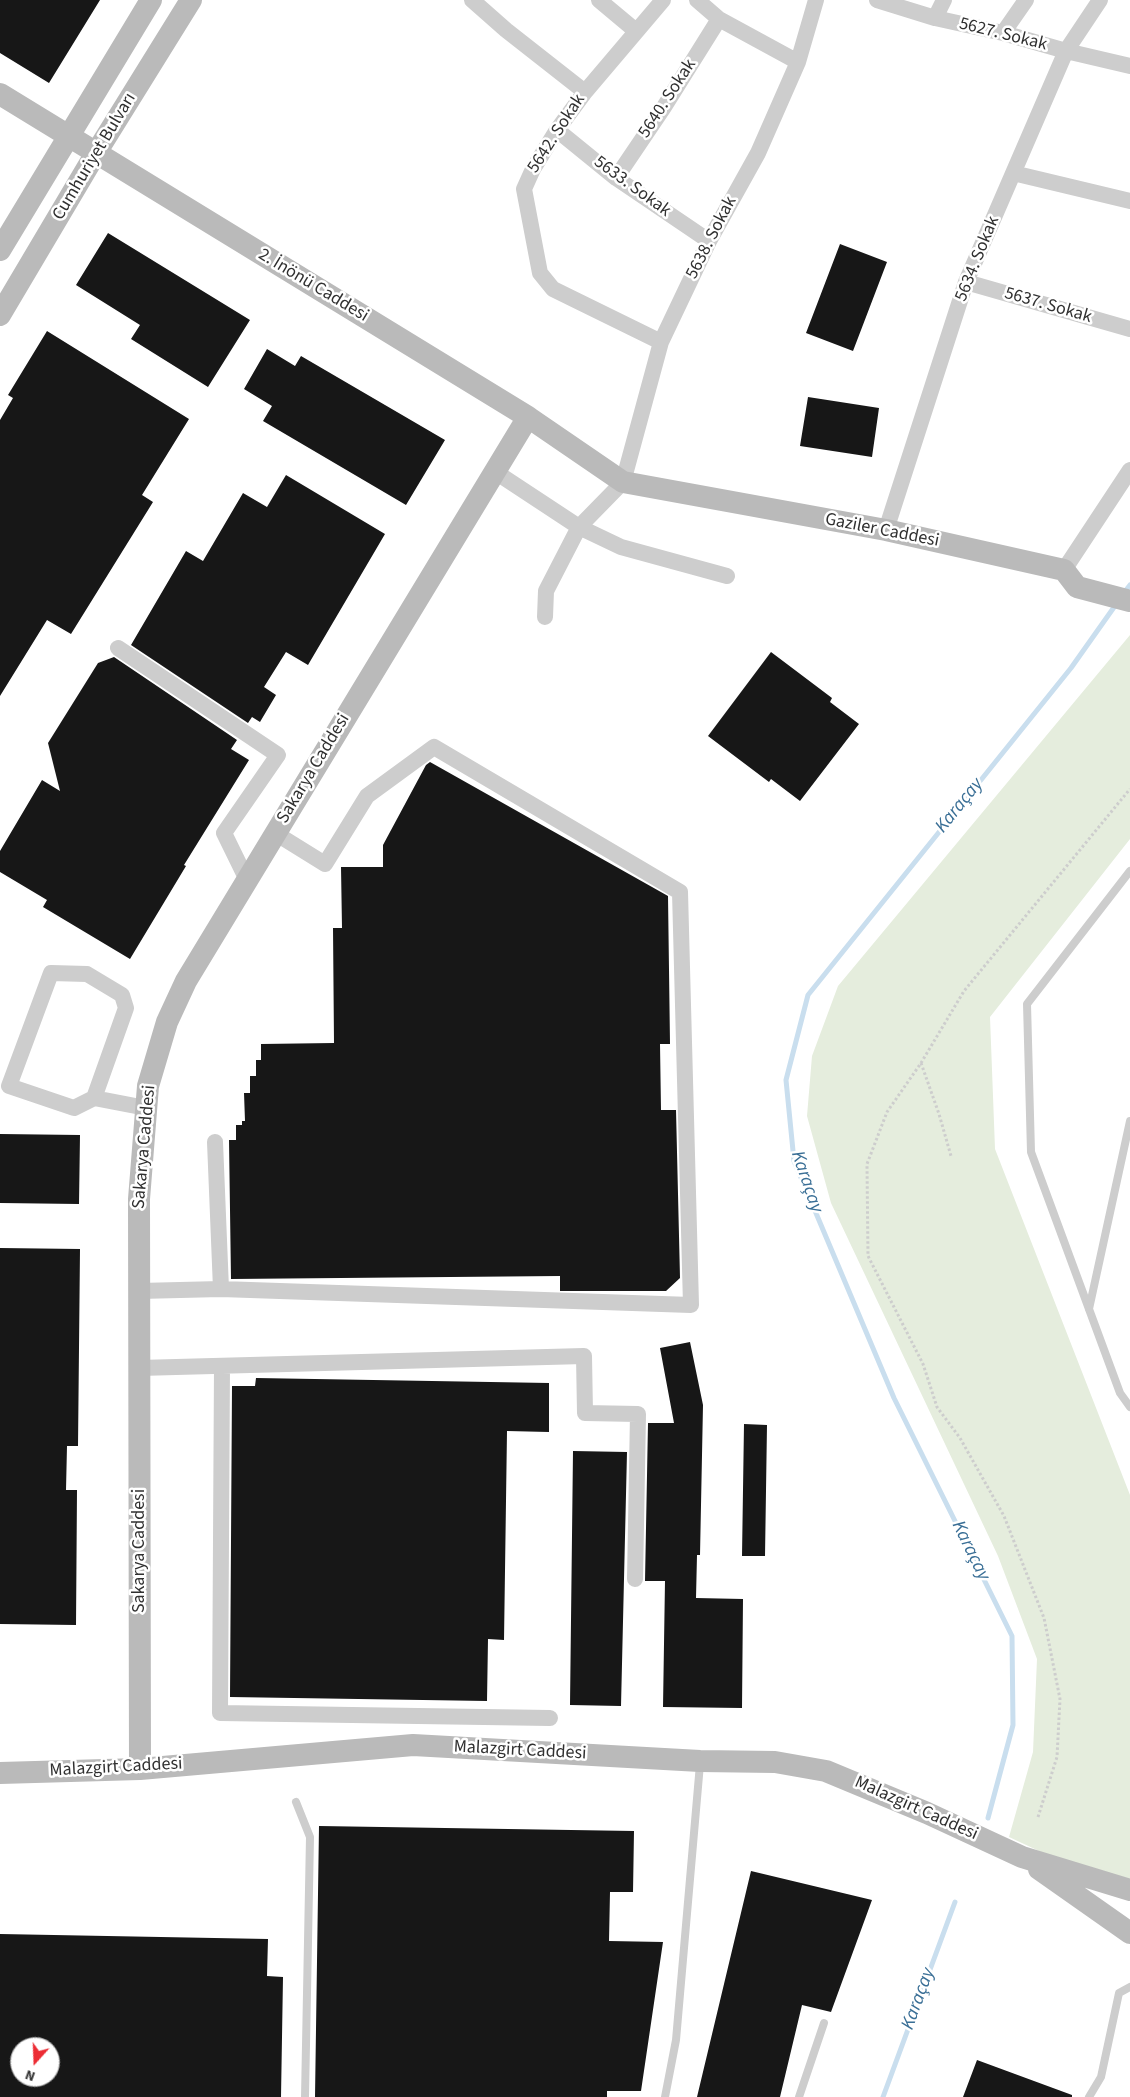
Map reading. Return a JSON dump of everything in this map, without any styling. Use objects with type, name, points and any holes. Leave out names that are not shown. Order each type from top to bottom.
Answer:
[{"type":"street","name":"Cumhuriyet Bulvarı","points":[[0,250],[151,0]]},
{"type":"street","name":"Cumhuriyet Bulvarı","points":[[0,315],[96,153],[191,0]]},
{"type":"street","points":[[472,0],[506,30],[585,92]]},
{"type":"street","points":[[599,0],[636,31]]},
{"type":"street","name":"5642. Sokak","points":[[661,342],[553,289],[540,273],[524,189],[533,169],[557,130],[585,92],[663,0]]},
{"type":"street","points":[[697,0],[719,20],[798,62]]},
{"type":"street","name":"5638. Sokak","points":[[623,482],[661,342],[709,241],[758,153],[798,62],[816,0]]},
{"type":"street","name":"5627. Sokak","points":[[877,0],[935,18],[1003,33],[1066,51],[1130,66]]},
{"type":"street","points":[[935,18],[944,0]]},
{"type":"street","points":[[1003,33],[1026,0]]},
{"type":"street","name":"5634. Sokak","points":[[886,530],[966,282],[1066,51],[1100,0]]},
{"type":"street","name":"5640. Sokak","points":[[616,178],[664,108],[719,20]]},
{"type":"street","name":"2. İnönü Caddesi","points":[[0,94],[528,417],[623,482]]},
{"type":"street","name":"5633. Sokak","points":[[557,130],[616,178],[709,241]]},
{"type":"street","points":[[1013,173],[1130,201]]},
{"type":"street","name":"5637. Sokak","points":[[966,282],[1130,329]]},
{"type":"street","name":"Sakarya Caddesi","points":[[140,1769],[140,1199],[148,1086],[167,1022],[186,981],[528,417]]},
{"type":"street","points":[[1070,578],[1130,470]]},
{"type":"street","points":[[494,471],[579,527],[621,548],[727,576]]},
{"type":"street","points":[[545,617],[546,591],[579,527],[623,482]]},
{"type":"street","name":"Gaziler Caddesi","points":[[623,482],[886,530],[1070,578],[1130,601]]},
{"type":"street","points":[[118,648],[278,755],[224,834],[247,880]]},
{"type":"street","points":[[139,1291],[221,1289],[691,1305],[680,892],[434,747],[367,796],[325,864],[275,834]]},
{"type":"street","points":[[94,1098],[126,1008],[122,995],[87,974],[51,973],[9,1086],[74,1108],[94,1098],[146,1108]]},
{"type":"street","points":[[215,1142],[221,1289]]},
{"type":"street","points":[[139,1368],[584,1356],[585,1413],[638,1414],[635,1579]]},
{"type":"street","points":[[222,1366],[220,1713],[550,1718]]},
{"type":"street","name":"Malazgirt Caddesi","points":[[0,1773],[140,1769],[414,1745],[700,1761],[775,1762],[826,1770],[927,1812],[1022,1857]]},
{"type":"street","points":[[1022,1857],[1130,1890]]},
{"type":"street","points":[[1022,1857],[1130,1933]]},
{"type":"lane","points":[[1130,871],[1027,1004],[1031,1152],[1120,1394],[1130,1407]]},
{"type":"lane","points":[[1090,1310],[1130,1122]]},
{"type":"lane","points":[[665,2097],[676,2040],[700,1761]]},
{"type":"lane","points":[[296,1802],[310,1837],[305,2097]]},
{"type":"lane","points":[[1089,2097],[1102,2077],[1119,1993],[1130,1987]]},
{"type":"lane","points":[[799,2097],[824,2023]]},
{"type":"path","points":[[1038,1817],[1058,1757],[1060,1699],[1044,1618],[1004,1516],[960,1438],[937,1407],[923,1364],[868,1256],[867,1164],[887,1112],[921,1063],[964,991],[1130,789]]},
{"type":"path","points":[[921,1063],[951,1156]]},
{"type":"green space","points":[[1130,635],[1130,839],[990,1017],[995,1149],[1130,1495],[1130,1886],[1099,1879],[1009,1837],[1033,1752],[1037,1659],[998,1556],[831,1203],[807,1116],[812,1056],[838,986]]},
{"type":"building","points":[[0,0],[100,0],[49,83],[0,53]]},
{"type":"building","points":[[108,233],[250,320],[208,387],[131,339],[140,325],[76,285]]},
{"type":"building","points":[[840,244],[887,262],[853,351],[806,333]]},
{"type":"building","points":[[47,331],[189,419],[142,495],[153,502],[71,634],[47,620],[0,696],[0,420],[13,398],[8,395]]},
{"type":"building","points":[[267,349],[295,366],[301,356],[445,440],[406,505],[263,421],[272,406],[244,389]]},
{"type":"building","points":[[808,397],[879,408],[872,457],[800,446]]},
{"type":"building","points":[[286,475],[385,534],[308,665],[286,652],[264,687],[276,695],[260,722],[252,717],[248,723],[131,645],[186,551],[203,561],[243,493],[267,507]]},
{"type":"building","points":[[771,652],[832,698],[830,702],[859,724],[800,801],[771,779],[769,782],[708,736]]},
{"type":"building","points":[[114,657],[237,740],[231,749],[249,760],[184,865],[186,866],[130,959],[43,907],[47,900],[0,872],[0,851],[42,780],[60,791],[48,743],[98,663]]},
{"type":"building","points":[[430,762],[668,896],[670,1044],[660,1044],[661,1110],[676,1110],[680,1278],[666,1291],[560,1291],[560,1276],[231,1279],[229,1140],[236,1140],[236,1125],[242,1125],[242,1121],[245,1121],[244,1093],[250,1093],[250,1076],[256,1076],[256,1060],[261,1060],[261,1044],[334,1043],[333,928],[342,928],[341,867],[383,867],[383,845],[426,765]]},
{"type":"building","points":[[0,1134],[80,1135],[79,1204],[0,1203]]},
{"type":"building","points":[[0,1248],[80,1249],[78,1446],[67,1446],[66,1490],[77,1490],[76,1625],[0,1624]]},
{"type":"building","points":[[690,1342],[703,1405],[700,1555],[697,1555],[696,1598],[743,1599],[742,1708],[663,1707],[665,1581],[645,1581],[648,1423],[674,1423],[660,1348]]},
{"type":"building","points":[[256,1378],[549,1383],[549,1432],[507,1431],[504,1640],[488,1639],[487,1701],[230,1697],[232,1386],[255,1386]]},
{"type":"building","points":[[744,1424],[767,1425],[765,1556],[742,1556]]},
{"type":"building","points":[[573,1451],[627,1452],[621,1706],[570,1705]]},
{"type":"building","points":[[319,1826],[634,1831],[633,1892],[610,1892],[609,1941],[663,1942],[641,2091],[607,2091],[607,2097],[315,2097]]},
{"type":"building","points":[[751,1871],[872,1900],[831,2012],[802,2005],[780,2097],[697,2097]]},
{"type":"building","points":[[0,1934],[268,1939],[267,1976],[283,1977],[281,2097],[0,2097]]},
{"type":"building","points":[[977,2060],[1072,2095],[1072,2097],[963,2097]]},
{"type":"waterway","name":"Karaçay","points":[[1123,594],[1130,585]]},
{"type":"waterway","name":"Karaçay","points":[[988,1818],[1013,1725],[1012,1636],[894,1398],[794,1161],[786,1080],[808,995],[1071,668],[1117,603]]},
{"type":"waterway","name":"Karaçay","points":[[883,2097],[955,1902]]}]
